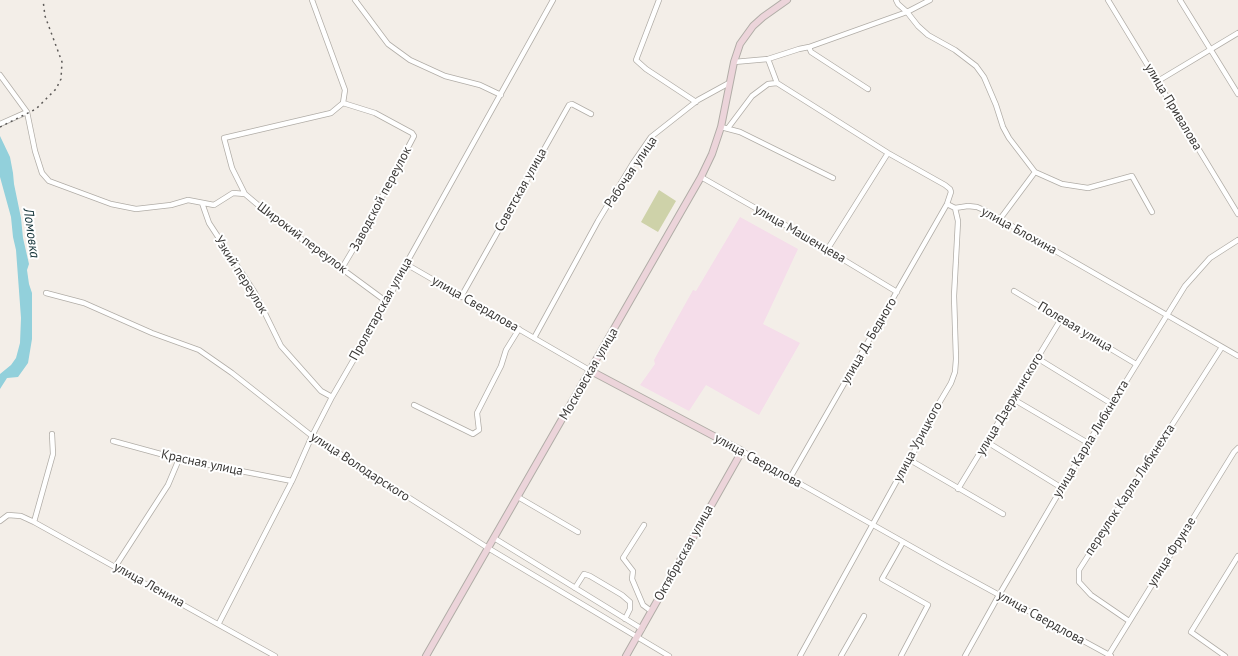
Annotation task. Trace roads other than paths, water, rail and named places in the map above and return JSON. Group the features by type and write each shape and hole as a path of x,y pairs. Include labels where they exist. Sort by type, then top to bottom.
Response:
{"main road":[{"path":"729,83 740,44 753,26 763,17 788,0"},
{"name":"Московская улица","path":"426,656 701,177 712,154 721,127 729,83"},
{"name":"улица Свердлова","path":"591,371 742,451"},
{"name":"Октябрьская улица","path":"626,656 742,451"}],"street":[{"path":"245,194 232,168 224,138 331,113 343,103 345,90 312,0"},
{"path":"355,0 388,44 410,60 446,76 480,85 501,95"},
{"name":"Пролетарская улица","path":"219,624 292,481 312,436 332,397 387,302 406,264 553,0"},
{"path":"659,0 636,60 646,70 696,102"},
{"path":"896,0 918,26 928,35 955,50 976,66 984,77 996,105 1003,127 1009,138 1035,172 1062,184 1088,188 1132,176 1152,212"},
{"path":"734,62 768,59 810,47 907,12 930,0"},
{"name":"улица Привалова","path":"1108,0 1238,214"},
{"path":"1180,0 1238,94"},
{"path":"1158,81 1238,33"},
{"path":"810,47 811,52 868,88"},
{"path":"768,59 777,83 888,153 950,189 951,197 947,204 955,208"},
{"path":"0,75 27,112 35,151 42,173 50,181 110,204 136,208 171,204 188,200 202,203"},
{"name":"Рабочая улица","path":"534,338 598,221 633,163 651,137 696,102 729,83"},
{"path":"728,128 752,96 768,84 777,83"},
{"name":"Заводской переулок","path":"342,268 364,231 414,136 412,133 376,113 343,103"},
{"name":"Советская улица","path":"462,296 569,105 572,104 591,114"},
{"path":"0,124 27,112"},
{"path":"721,127 740,132 833,178"},
{"path":"827,250 888,153"},
{"path":"1000,219 1035,172"},
{"name":"улица Машенцева","path":"701,177 897,292"},
{"name":"Широкий переулок","path":"202,203 214,205 233,193 245,194 277,221 387,302"},
{"name":"Узкий переулок","path":"202,203 209,223 255,293 281,346 321,391 332,397"},
{"name":"улица Д. Бедного","path":"790,478 947,204"},
{"name":"улица Блохина","path":"955,208 968,206 977,207 986,211 1166,316 1238,356"},
{"name":"улица Урицкого","path":"800,656 874,525 900,475 910,460 932,415 951,383 955,372 954,296 958,221 955,208"},
{"name":"улица Карла Либкнехта","path":"966,656 998,595 1088,443 1185,286 1210,258 1238,240"},
{"name":"улица Свердлова","path":"406,264 591,371"},
{"name":"Полевая улица","path":"1014,291 1136,364"},
{"name":"улица Володарского","path":"46,293 84,303 152,333 198,350 232,373 312,436 488,548 669,656"},
{"name":"улица Дзержинского","path":"958,489 1061,319"},
{"path":"414,404 473,434 479,430 477,413 501,366 506,350 518,329"},
{"name":"переулок Карла Либкнехта","path":"1129,621 1091,595 1079,582 1079,570 1222,347"},
{"path":"1037,358 1112,404"},
{"path":"1013,399 1088,443"},
{"path":"34,522 53,454 52,434"},
{"name":"Красная улица","path":"113,441 179,459 292,481"},
{"path":"987,442 1062,488"},
{"name":"улица Фрунзе","path":"1109,656 1129,621 1234,452 1238,448"},
{"name":"улица Свердлова","path":"742,451 1109,656"},
{"path":"115,567 168,486 179,459"},
{"path":"910,460 1003,514"},
{"path":"518,497 578,532"},
{"name":"улица Ленина","path":"0,521 8,516 21,516 34,522 275,656"},
{"path":"644,525 623,558 633,571 632,579 644,605 651,611"},
{"path":"494,538 642,629"},
{"path":"901,656 928,605 882,579 903,542"},
{"path":"1225,656 1191,632 1236,562 1238,556"},
{"path":"575,588 584,574 622,595 630,602 630,609 626,619"},
{"path":"841,656 864,616"}],"water":[{"path":"0,136 10,157 23,238 29,264 27,270 32,293 32,339 28,363 18,377 7,378 0,389 0,374 11,365 16,358 20,343 21,318 16,250 11,217 0,177"}],"railway":[{"path":"0,127 36,109 56,89 61,79 62,62 45,16 43,0"}],"water label":[{"name":"Ломовка","path":"31,233"}]}
